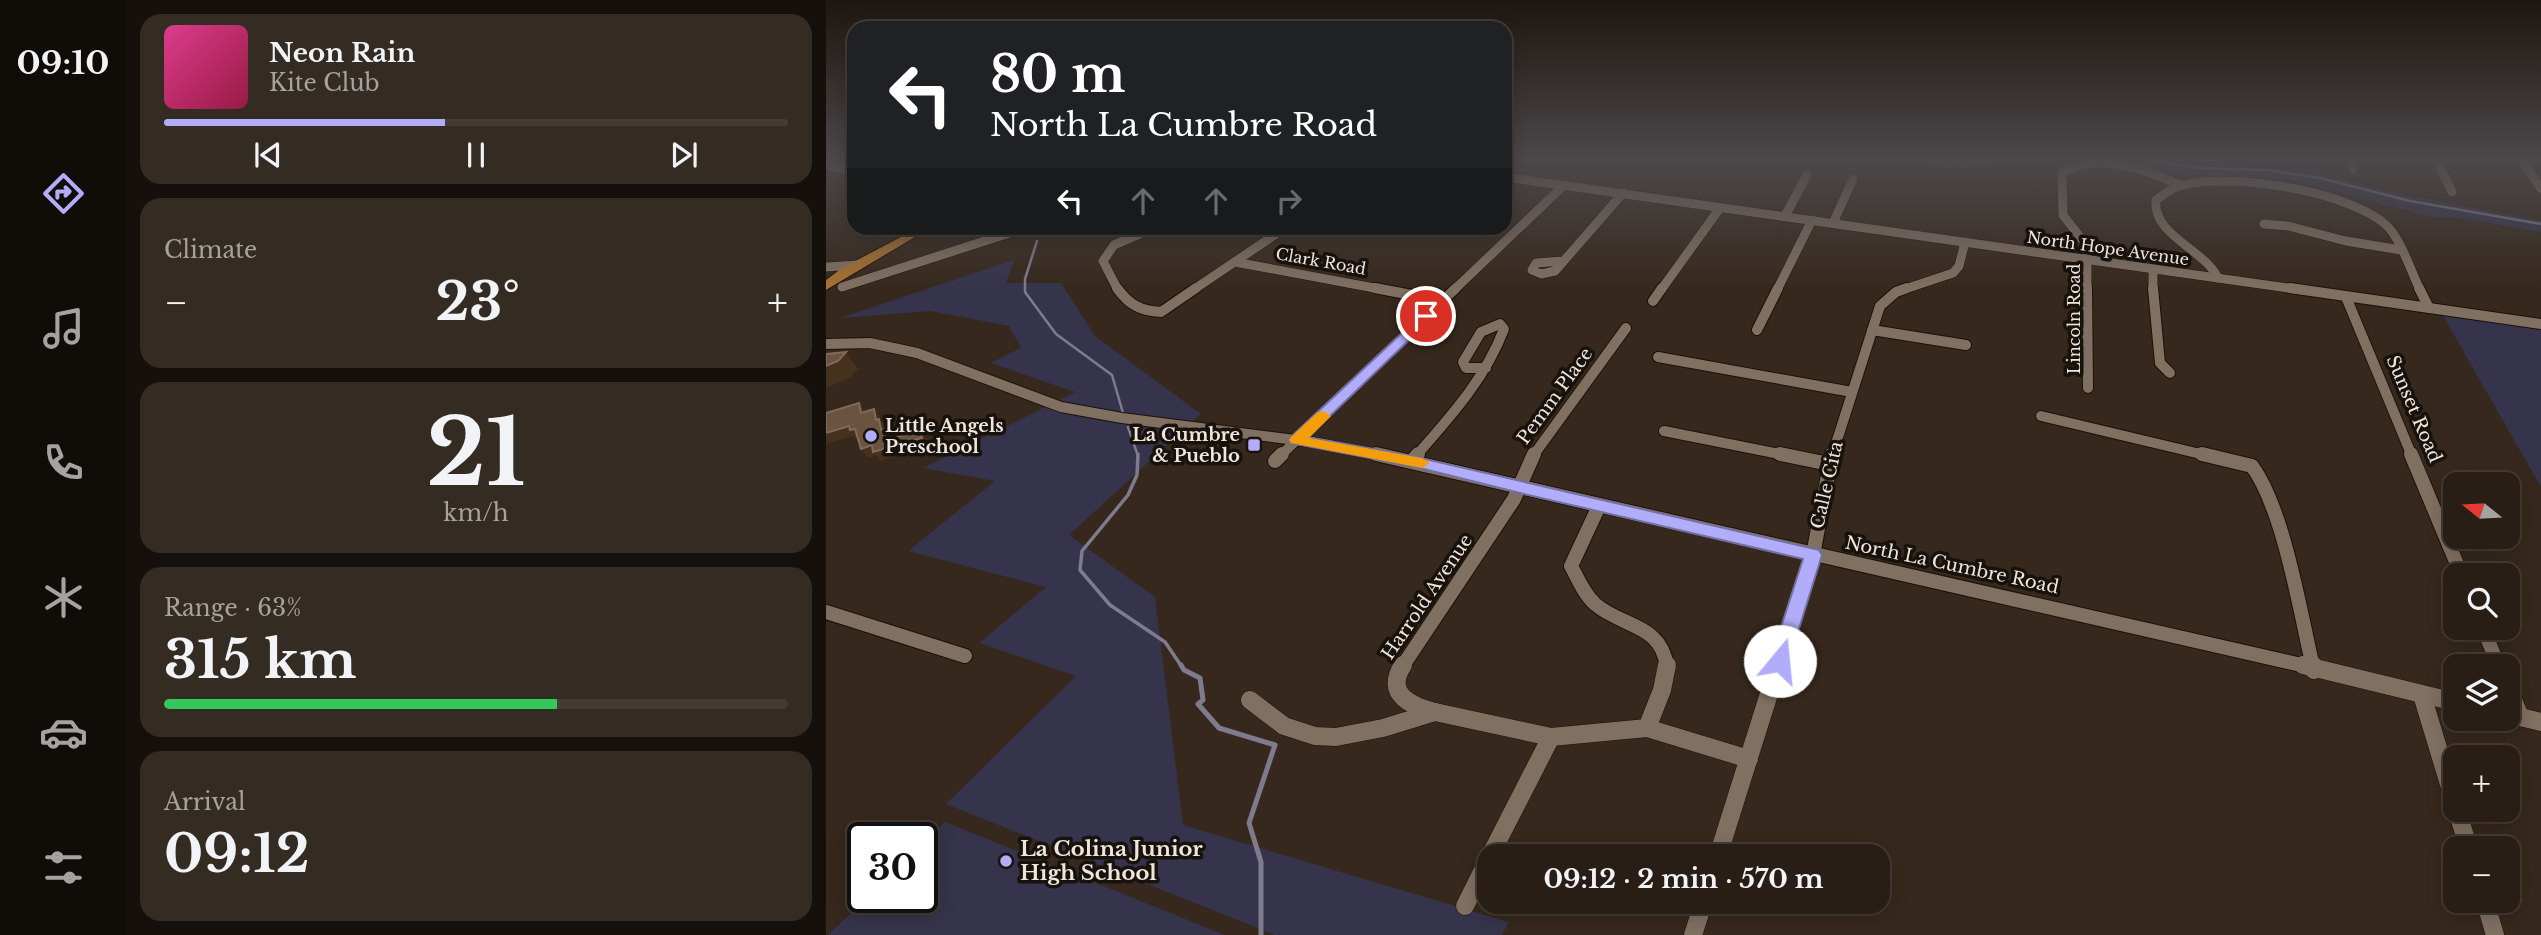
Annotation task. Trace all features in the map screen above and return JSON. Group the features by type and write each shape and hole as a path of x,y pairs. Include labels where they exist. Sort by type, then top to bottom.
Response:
{"main road":[{"path":"826,285 912,235"}],"street":[{"path":"1512,234 1545,203"},
{"path":"1563,261 1614,203"},
{"name":"North Hope Avenue","path":"1685,203 2541,324"},
{"path":"1785,216 1792,203"},
{"path":"1833,223 1842,203"},
{"name":"Lincoln Road","path":"2061,203 2065,220 2087,246 2088,388"},
{"path":"2155,203 2156,216 2166,229 2210,261 2218,278"},
{"path":"2345,203 2382,220 2390,229 2428,308"},
{"path":"1653,301 1720,208"},
{"path":"1757,330 1812,220"},
{"path":"2264,224 2288,226 2354,243 2401,250"},
{"path":"842,287 1003,235"},
{"path":"1137,235 1114,245 1102,261 1122,296 1135,309 1161,312 1275,235"},
{"path":"1275,461 1511,235"},
{"name":"Calle Cita","path":"1722,844 1813,555 1829,464 1880,306 1887,297 1903,289 1953,274 1959,266 1965,242"},
{"name":"Clark Road","path":"1235,262 1443,300"},
{"path":"826,267 857,265"},
{"path":"2153,269 2160,363 2170,373"},
{"name":"Sunset Road","path":"2346,296 2457,563"},
{"name":"Pemm Place","path":"1520,488 1535,452 1552,434 1626,328"},
{"path":"1872,330 1966,345"},
{"name":"North La Cumbre Road","path":"826,344 870,343 917,353 1062,407 1122,418 1297,440 1412,461 1813,555 2135,626 2443,699"},
{"path":"1658,357 1852,392"},
{"path":"1412,461 1472,392 1486,368"},
{"path":"2041,416 2252,466 2262,481 2283,541 2314,670"},
{"path":"1664,431 1829,464"},
{"name":"Harrold Avenue","path":"1435,712 1409,705 1402,699 1397,691 1399,672 1520,488"},
{"path":"1600,506 1571,566 1586,594 1600,608 1647,630 1663,649 1667,670 1647,729"},
{"path":"826,612 965,656"},
{"path":"2422,695 2443,764"},
{"path":"1250,700 1284,726 1315,736 1336,737 1435,712 1551,737 1647,729 1749,759"},
{"path":"2520,717 2541,722"},
{"path":"1497,844 1551,737"},
{"path":"1465,906 1477,882"},
{"path":"2489,913 2495,935"},
{"path":"1693,935 1700,914"}],"shaded area":[{"path":"2377,203 2445,203 2541,221 2541,232 2454,217 2431,217"},
{"path":"1014,260 1006,283 1061,283 1095,336 1201,414 1069,535 1155,597 1183,825 1509,922 1502,935 1275,935 946,804 1076,676 979,643 1046,587 908,551 995,481 923,468 1075,392 991,363 1021,348 1009,326 930,311 840,318"},
{"path":"2442,314 2541,328 2541,487"},
{"name":"La Colina Junior High School","path":"945,822 1225,935 828,935 851,913 938,913 938,829"}],"building":[{"path":"846,352 838,361 826,366 826,354"},
{"path":"859,403 861,413 874,409 876,420 879,419 887,440 920,430 922,438 873,452 872,445 861,449 855,429 850,430 849,426 826,433 826,413"}],"waterway":[{"path":"2419,203 2541,224"},
{"path":"1037,241 1025,279 1025,292 1056,334 1112,375 1123,413"},
{"path":"1128,427 1138,456"},
{"path":"1138,456 1137,475 1128,495 1082,551 1080,570 1110,605 1165,642 1182,667"},
{"path":"1181,665 1184,670 1200,678 1203,700 1198,704 1219,728 1275,745 1249,823 1261,862 1261,935"}],"slow traffic":[{"path":"1324,416 1297,440 1422,463"}],"place":[{"name":"Little Angels Preschool","path":"871,436"},
{"name":"La Cumbre & Pueblo","path":"1254,445"},
{"name":"La Colina Junior High School","path":"1006,861"}],"route":[{"path":"1426,316 1297,440 1412,461 1813,555 1780,661"}]}
